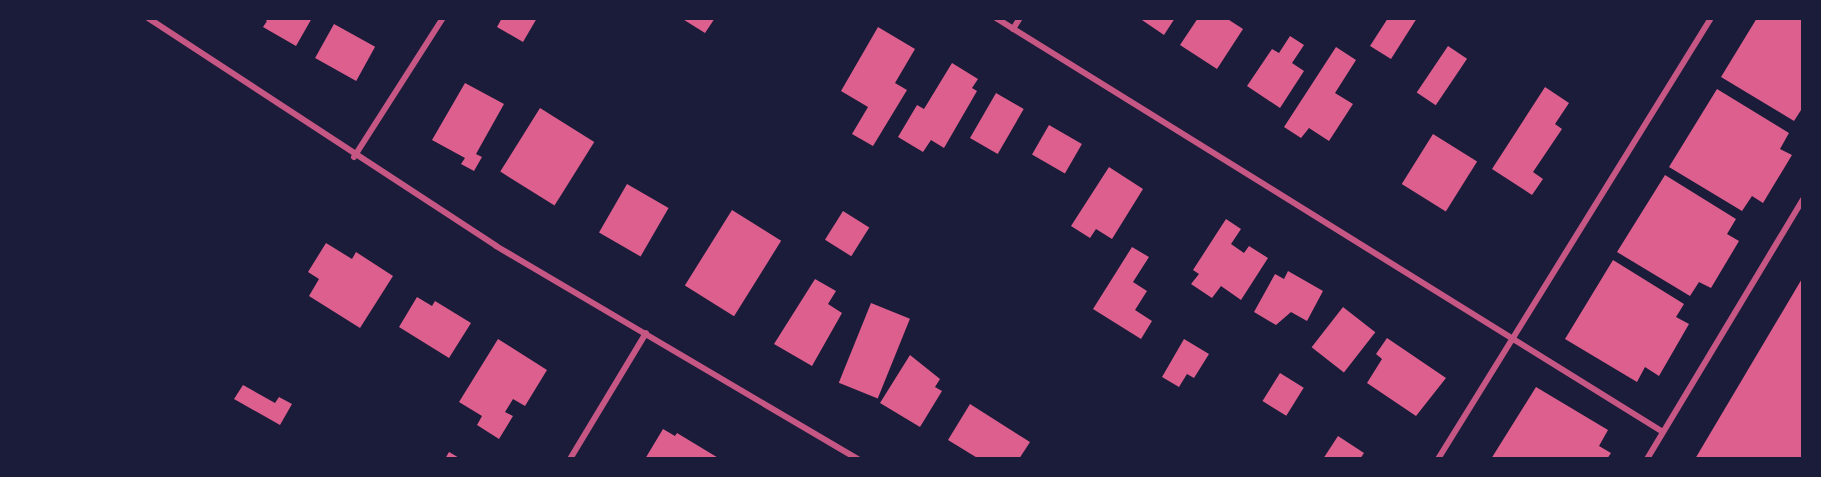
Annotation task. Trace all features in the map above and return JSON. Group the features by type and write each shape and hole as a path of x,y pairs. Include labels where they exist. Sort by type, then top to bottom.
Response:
{"street":[{"path":"148,18 354,157 858,459"},
{"path":"354,157 443,18"},
{"path":"996,18 1663,432"},
{"path":"1013,29 1020,18"},
{"path":"1438,459 1711,18"},
{"path":"1647,459 1803,199"},
{"path":"570,459 646,333"}],"building":[{"path":"263,18 312,18 296,46 263,27 267,21"},
{"path":"502,18 537,18 523,42 497,27"},
{"path":"681,18 715,18 705,33"},
{"path":"1139,18 1175,18 1164,35"},
{"path":"1198,18 1226,18 1243,29 1217,69 1180,45"},
{"path":"1388,18 1417,18 1391,59 1370,46"},
{"path":"1757,18 1803,20 1803,107 1794,121 1721,77"},
{"path":"334,24 375,47 356,81 315,58"},
{"path":"878,27 915,49 895,83 907,90 873,146 852,134 868,107 841,91"},
{"path":"1290,36 1304,45 1292,63 1304,71 1280,108 1247,86 1272,49 1279,53"},
{"path":"1448,46 1467,59 1436,105 1417,92"},
{"path":"1336,47 1356,60 1335,93 1353,104 1329,141 1309,128 1301,138 1284,127"},
{"path":"952,63 978,79 972,88 977,91 944,148 931,140 923,152 898,137 917,105 924,109"},
{"path":"465,83 504,104 476,154 482,157 474,171 461,164 465,158 432,140"},
{"path":"1545,87 1569,103 1555,124 1562,129 1533,172 1543,179 1532,195 1492,169"},
{"path":"1717,89 1789,133 1780,149 1792,155 1763,203 1752,196 1742,211 1669,167"},
{"path":"996,93 1024,109 998,154 970,138"},
{"path":"540,108 594,142 555,206 500,172"},
{"path":"1049,125 1082,144 1065,173 1032,154"},
{"path":"1433,134 1477,162 1446,212 1402,184"},
{"path":"1109,167 1143,189 1112,239 1096,229 1090,238 1071,226"},
{"path":"1665,175 1736,219 1727,234 1739,241 1711,288 1699,282 1690,296 1617,252"},
{"path":"627,184 669,208 641,256 599,232"},
{"path":"732,210 781,241 734,316 685,285"},
{"path":"843,211 869,227 851,256 825,240"},
{"path":"1226,219 1241,229 1231,244 1244,253 1249,246 1268,258 1241,300 1221,286 1212,298 1191,284 1199,274 1193,270"},
{"path":"326,243 352,259 356,252 393,276 360,328 309,296 319,279 308,272"},
{"path":"1132,247 1149,257 1133,282 1147,291 1135,310 1152,321 1141,339 1093,309"},
{"path":"1613,260 1684,304 1676,317 1689,324 1659,376 1645,367 1637,382 1565,339"},
{"path":"1288,271 1323,291 1307,321 1291,312 1276,325 1254,312 1275,274 1284,279"},
{"path":"1803,277 1803,459 1695,459"},
{"path":"815,279 836,291 828,304 842,313 812,366 774,344"},
{"path":"417,297 432,306 435,301 471,323 449,358 399,327"},
{"path":"871,303 910,319 878,398 839,383"},
{"path":"1343,307 1375,332 1344,372 1312,347"},
{"path":"1387,338 1446,378 1416,416 1367,383 1382,359 1376,354"},
{"path":"498,339 547,370 525,406 513,399 505,412 513,416 499,439 477,425 482,416 459,402"},
{"path":"1184,339 1209,354 1194,378 1187,374 1179,387 1162,377"},
{"path":"910,355 940,379 935,387 942,391 920,427 880,403"},
{"path":"1280,373 1304,388 1286,416 1263,401"},
{"path":"243,385 275,403 279,397 292,404 280,425 234,399"},
{"path":"1536,387 1608,430 1599,446 1611,453 1607,459 1491,459"},
{"path":"970,404 1030,442 1019,459 979,459 948,440"},
{"path":"663,429 675,436 677,433 720,459 645,459"},
{"path":"1338,436 1364,453 1360,459 1323,459"},
{"path":"449,452 461,459 445,459"}]}
